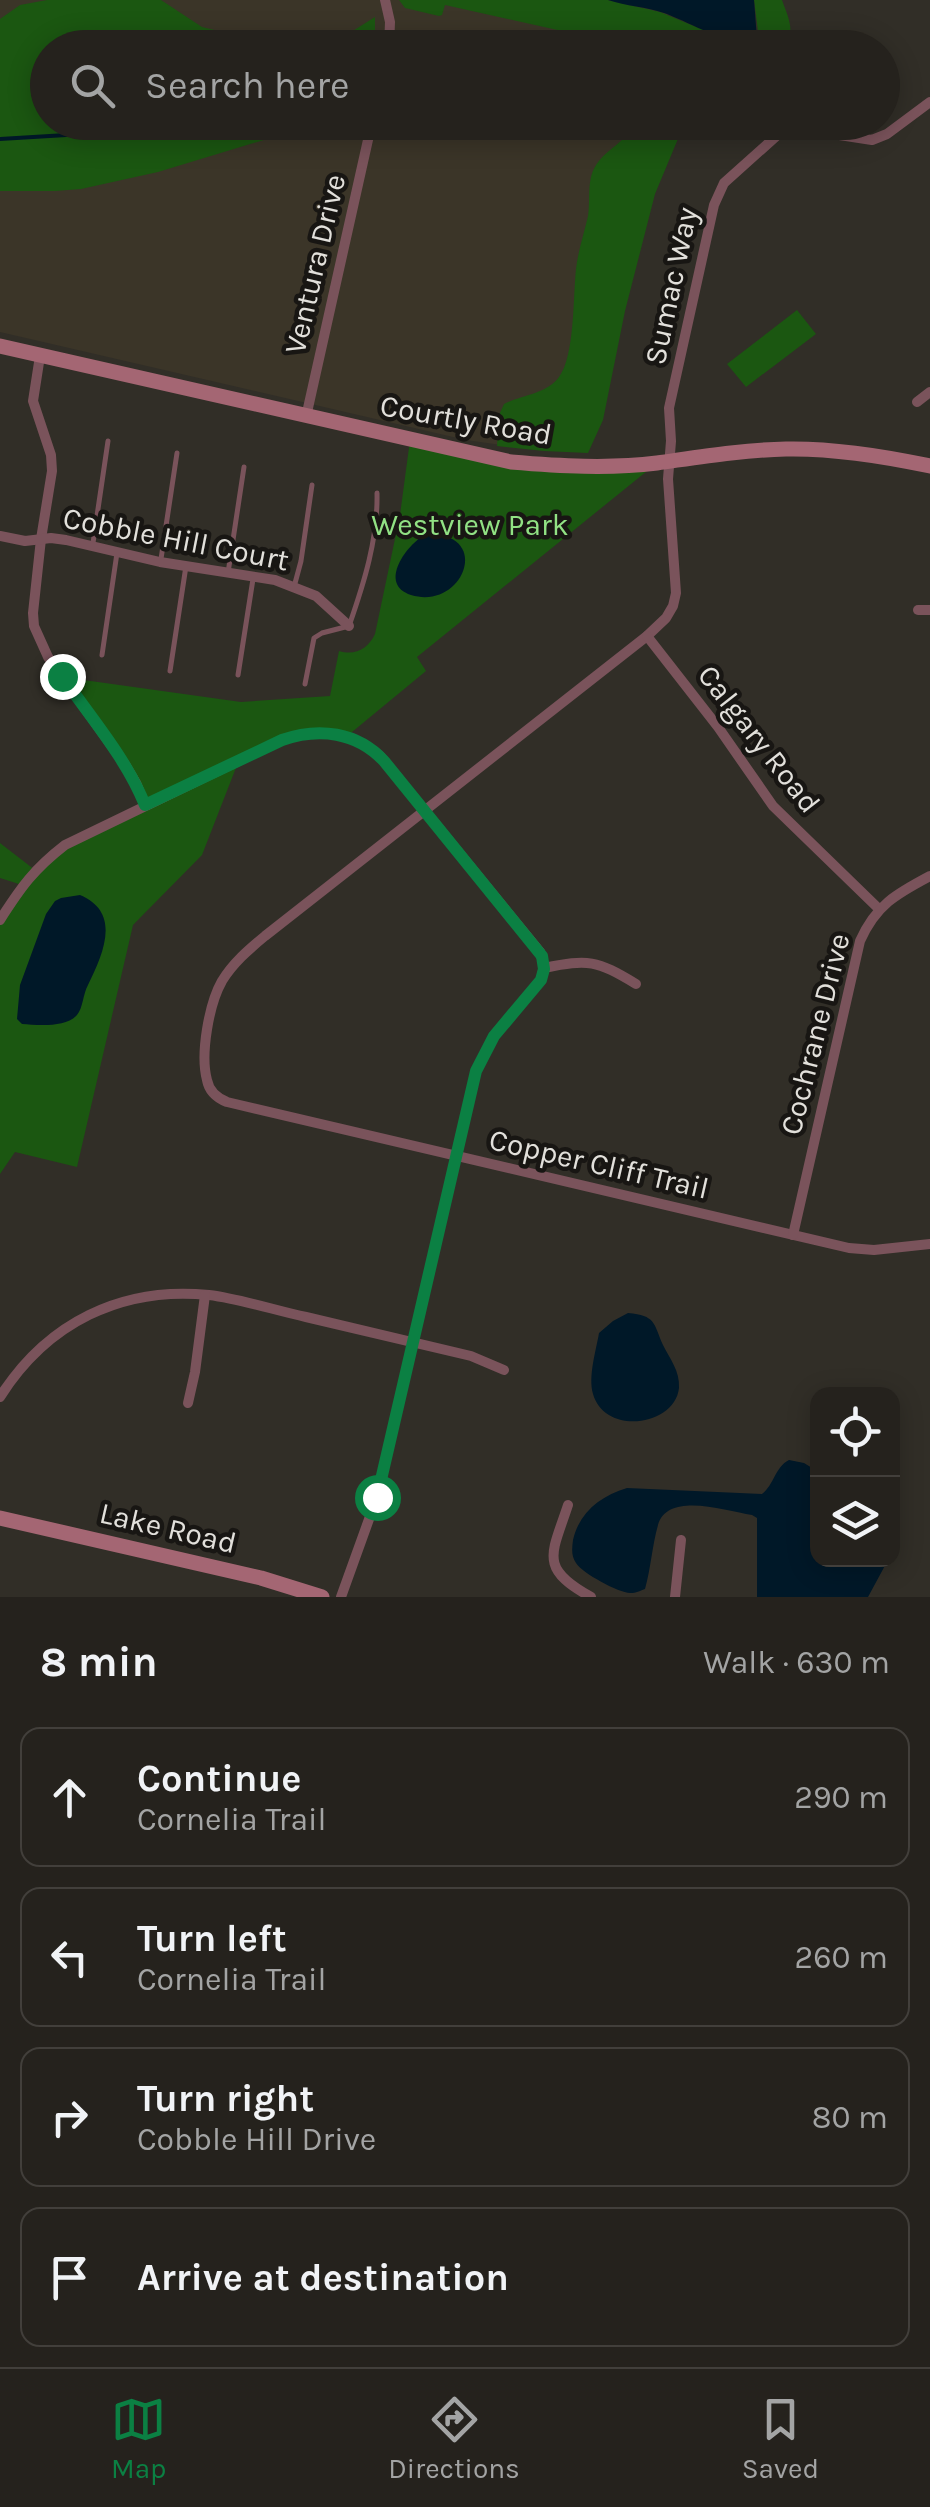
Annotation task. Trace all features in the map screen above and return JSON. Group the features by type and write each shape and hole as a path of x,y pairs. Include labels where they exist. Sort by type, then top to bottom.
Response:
{"street":[{"path":"386,0 390,30"},
{"name":"Sumac Way","path":"900,125 930,102"},
{"name":"Ventura Drive","path":"306,417 368,140"},
{"name":"Sumac Way","path":"669,461 669,408 714,205 720,190 772,140"},
{"name":"Courtly Road","path":"0,346 512,462 585,467 790,449 850,452 930,466"},
{"path":"40,356 33,401 52,455 52,471 33,613 38,638 126,766 145,805"},
{"path":"917,402 930,392"},
{"name":"Copper Cliff Trail","path":"669,461 675,598 666,618 264,936 233,965 218,989 209,1016 208,1084 214,1094 227,1102 793,1235 867,1250 930,1244"},
{"name":"Cobble Hill Court","path":"0,536 24,541 57,538 160,562 254,576 320,598 348,626"},
{"name":"Calgary Road","path":"647,636 773,806 880,909"},
{"path":"0,920 22,885 50,857 83,835 282,740 314,732 346,737 372,749 538,949 544,968 539,984 494,1036 476,1071 374,1508 341,1597"},
{"name":"Cochrane Drive","path":"793,1235 862,936 893,896 930,876"},
{"path":"544,968 591,962 636,984"},
{"path":"0,1397 35,1352 87,1315 146,1296 180,1294 205,1295 413,1342 474,1357 504,1370"},
{"path":"188,1403 196,1372 205,1295"},
{"path":"568,1505 553,1560 562,1578 591,1597"},
{"name":"Lake Road","path":"0,1518 262,1578 322,1597"},
{"path":"675,1597 680,1540"}],"lane":[{"path":"92,546 108,441"},
{"path":"160,562 177,453"},
{"path":"228,572 244,467"},
{"path":"294,587 312,485"},
{"path":"305,684 314,638 348,626 368,564 377,494"},
{"path":"102,655 116,552"},
{"path":"170,671 186,566"},
{"path":"238,675 254,576"}],"shaded area":[{"path":"0,0 671,0 664,30 30,30 30,140 637,140 544,451 466,440 0,332"}],"green space":[{"path":"47,0 161,0 202,27 214,30 30,30 30,140 264,140 158,172 81,189 0,191 0,19 20,5"},
{"path":"399,0 608,0 660,12 704,30 558,30 445,5 439,16 405,8"},
{"path":"754,0 782,0 790,30 758,30"},
{"path":"375,17 375,30 354,30"},
{"path":"622,140 678,140 655,194 625,311 603,420 588,453 497,446 499,415 504,404 548,387 564,367 571,341 576,269 588,216 591,177 600,160"},
{"path":"797,310 816,334 746,387 727,364"},
{"name":"Westview Park","path":"410,440 511,462 657,463 417,657 426,671 346,737 314,732 239,760 202,855 133,925 77,1167 15,1152 0,1174 0,920 22,885 0,878 0,843 35,870 50,857 145,805 136,783 62,677 241,702 330,696 339,651 360,650 375,634 400,515"}],"water":[{"path":"608,0 754,0 756,30 704,30 664,13"},
{"path":"426,534 447,537 460,545 465,557 457,582 445,592 429,597 411,595 396,582 404,555"},
{"path":"80,895 93,903 105,924 103,949 81,1009 66,1022 22,1024 17,1019 20,985 46,914 55,901"},
{"path":"628,1313 652,1321 679,1382 675,1401 666,1411 639,1421 611,1416 600,1407 592,1387 599,1333"},
{"path":"789,1460 810,1467 810,1567 884,1567 868,1597 757,1597 757,1518 713,1507 685,1506 664,1515 658,1525 645,1589 638,1592 610,1586 585,1572 574,1560 573,1540 580,1522 608,1496 627,1488 762,1494"}],"waterway":[{"path":"0,139 30,137"}],"route":[{"path":"62,676 126,766 145,805 298,734 333,734 363,743 384,761 542,956 541,980 494,1036 476,1071 377,1497"}]}
